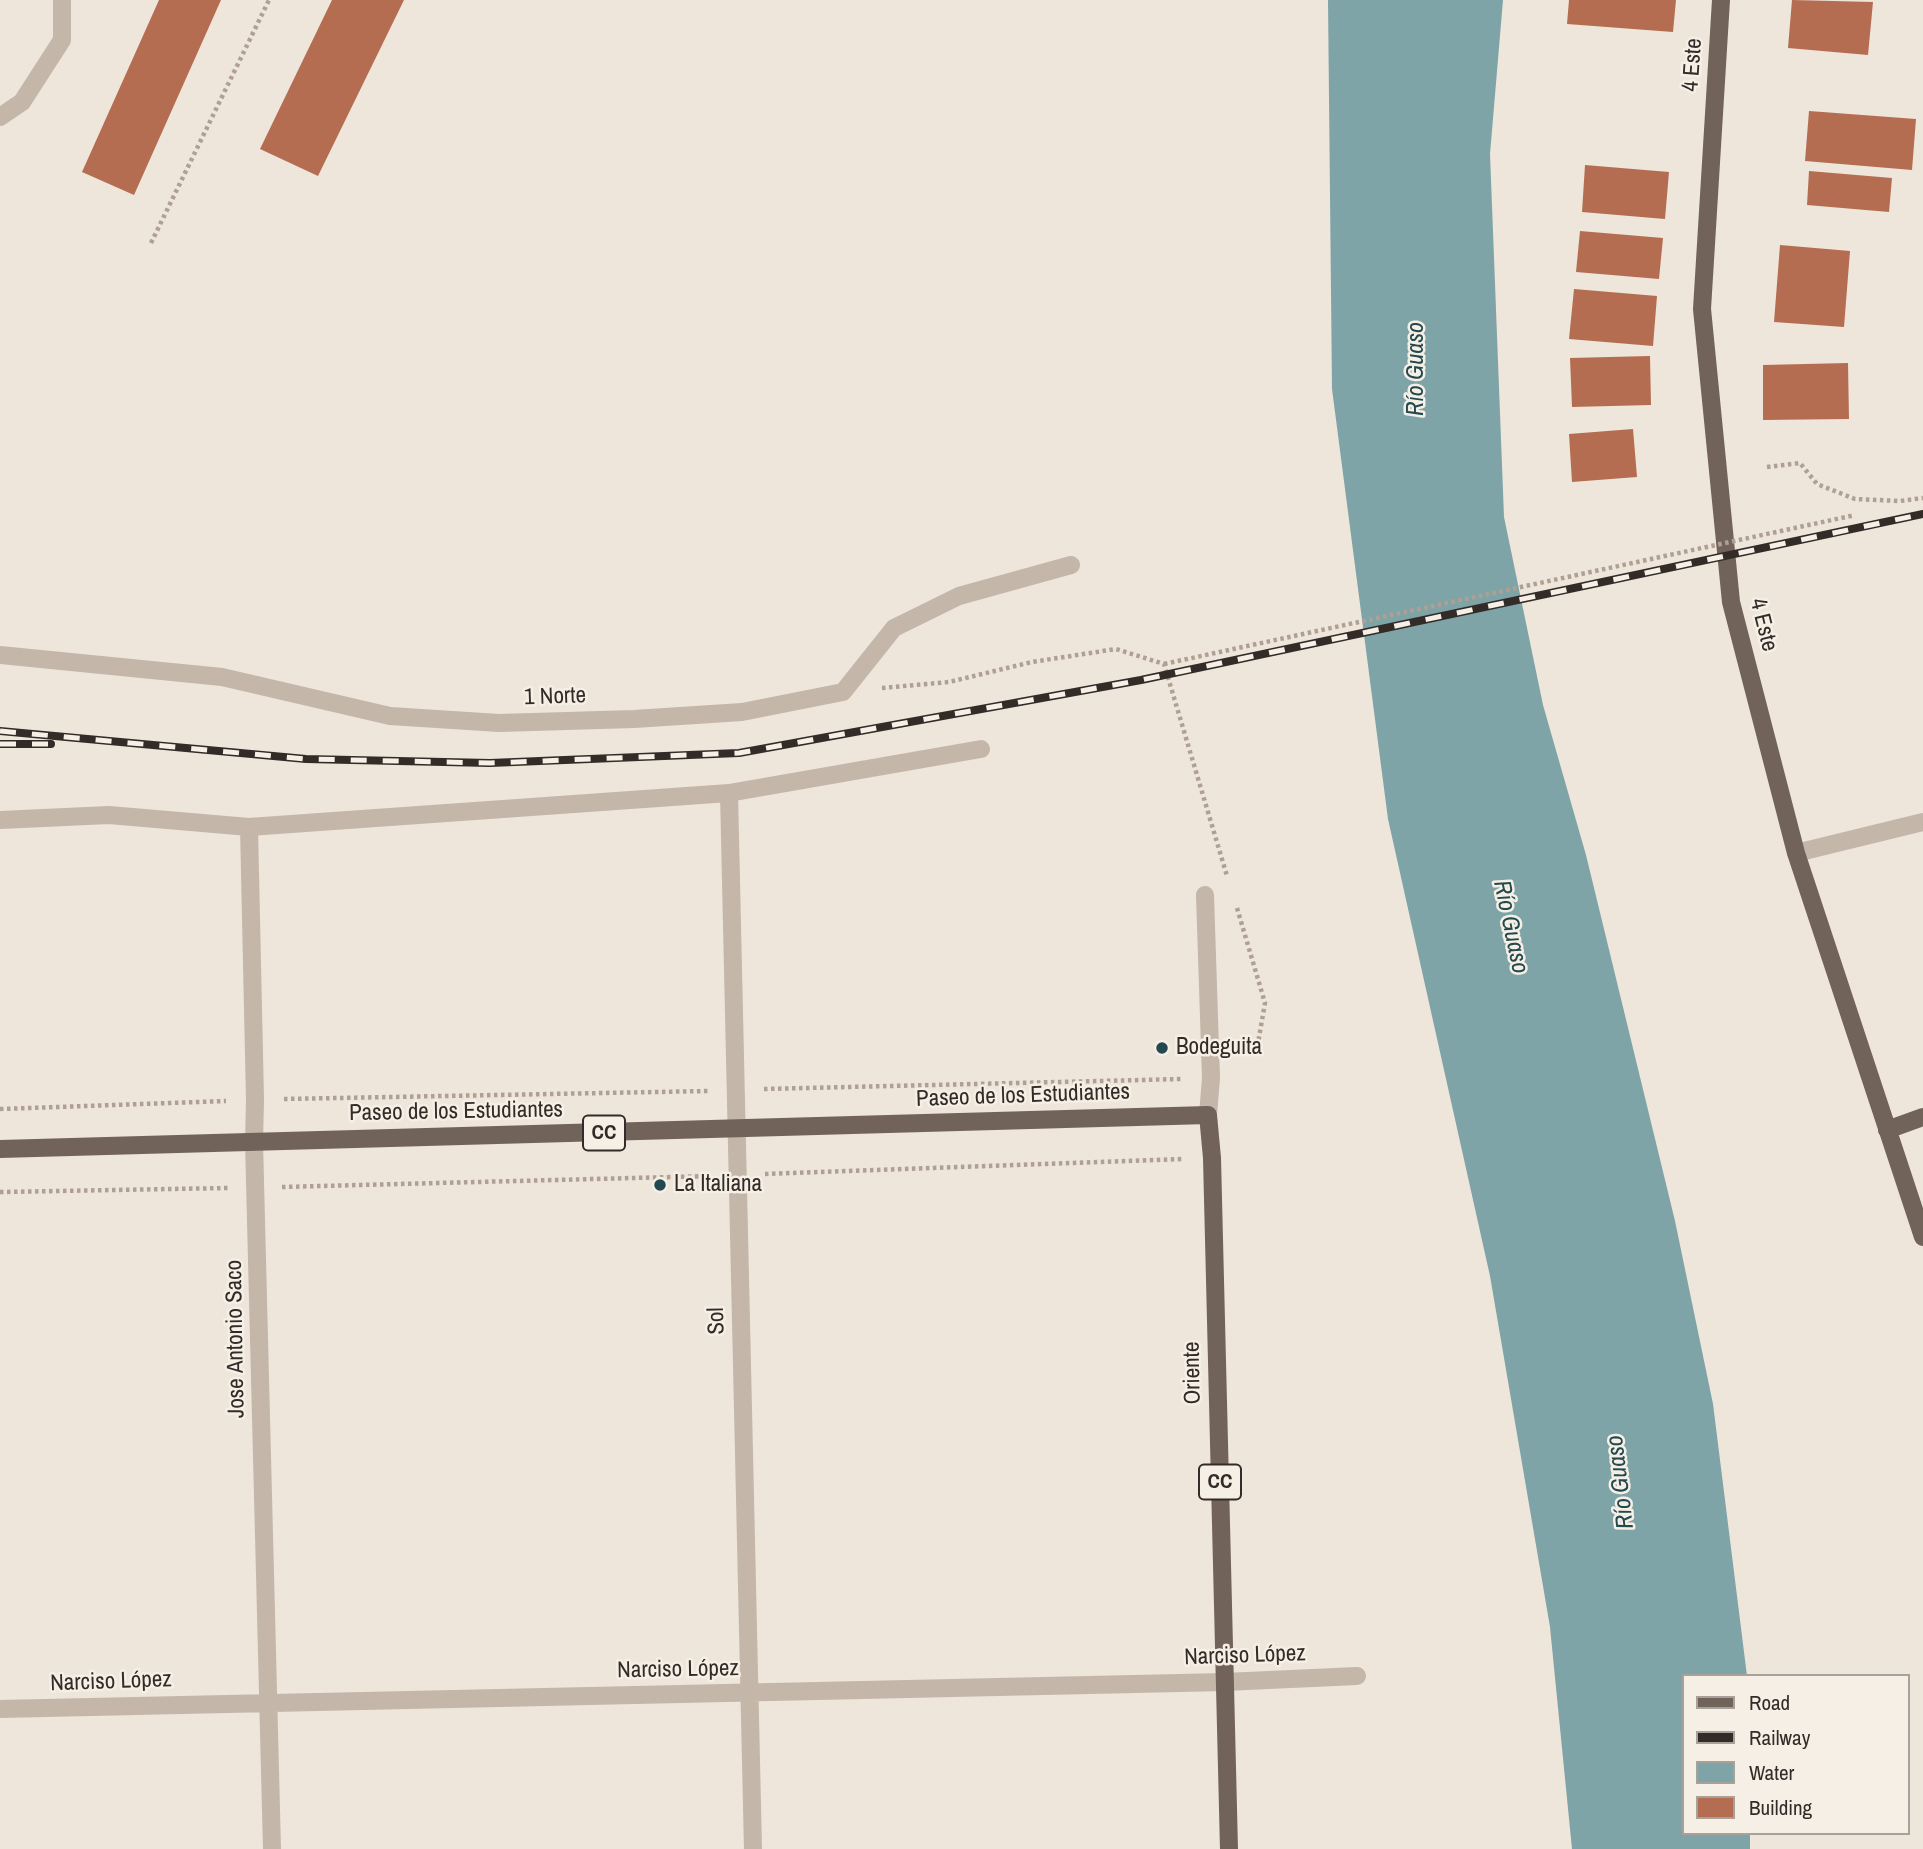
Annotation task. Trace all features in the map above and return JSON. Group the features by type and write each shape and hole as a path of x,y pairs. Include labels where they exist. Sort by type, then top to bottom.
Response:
{"main road":[{"name":"4 Este","path":"1721,0 1702,309 1731,602 1796,853 1923,1237"},
{"name":"Paseo de los Estudiantes","path":"0,1149 1208,1115"},
{"name":"Oriente","path":"1208,1115 1212,1158 1228,1849"},
{"path":"1887,1130 1923,1117"}],"street":[{"path":"0,117 22,102 62,40 62,0"},
{"path":"843,692 894,628 959,596 1072,565"},
{"name":"1 Norte","path":"0,655 222,677 390,716 499,723 634,719 742,712 843,692"},
{"path":"0,820 109,815 249,827 729,793 981,749"},
{"name":"Sol","path":"729,793 753,1849"},
{"path":"1796,853 1923,822"},
{"name":"Jose Antonio Saco","path":"249,827 272,1849"},
{"name":"Oriente","path":"1205,895 1211,1078 1208,1115"},
{"name":"Narciso López","path":"0,1709 1225,1682 1357,1676"}],"path":[{"path":"151,243 269,0"},
{"path":"1767,467 1800,463 1817,484 1855,499 1900,502 1923,498"},
{"path":"843,692 949,682 1032,662 1116,649 1164,664 1855,514"},
{"path":"0,1109 255,1100 1211,1078"},
{"path":"0,1192 738,1175 1212,1158"}],"water":[{"name":"Río Guaso","path":"1328,0 1503,0 1490,154 1504,517 1543,705 1586,855 1675,1221 1713,1404 1747,1674 1682,1674 1682,1835 1750,1835 1750,1849 1572,1849 1550,1627 1490,1276 1388,819 1332,389"}],"building":[{"path":"159,0 221,0 134,195 82,172"},
{"path":"332,0 404,0 318,176 260,149"},
{"path":"1569,0 1676,0 1673,32 1567,24"},
{"path":"1792,0 1873,2 1868,55 1788,48"},
{"path":"1809,111 1916,119 1912,170 1805,161"},
{"path":"1585,165 1669,172 1665,219 1582,212"},
{"path":"1809,171 1892,178 1889,212 1807,205"},
{"path":"1580,231 1663,238 1659,279 1576,272"},
{"path":"1780,245 1850,251 1844,327 1774,322"},
{"path":"1574,289 1657,296 1653,346 1569,339"},
{"path":"1650,356 1651,405 1572,407 1570,358"},
{"path":"1848,363 1849,419 1763,420 1763,365"},
{"path":"1633,429 1637,477 1572,482 1569,434"}],"railway":[{"path":"0,731 306,759 490,763 739,753 1141,680 1923,514"},
{"path":"0,744 51,744"}],"place":[{"name":"Bodeguita","path":"1162,1048"},
{"name":"La Italiana","path":"660,1185"}]}
